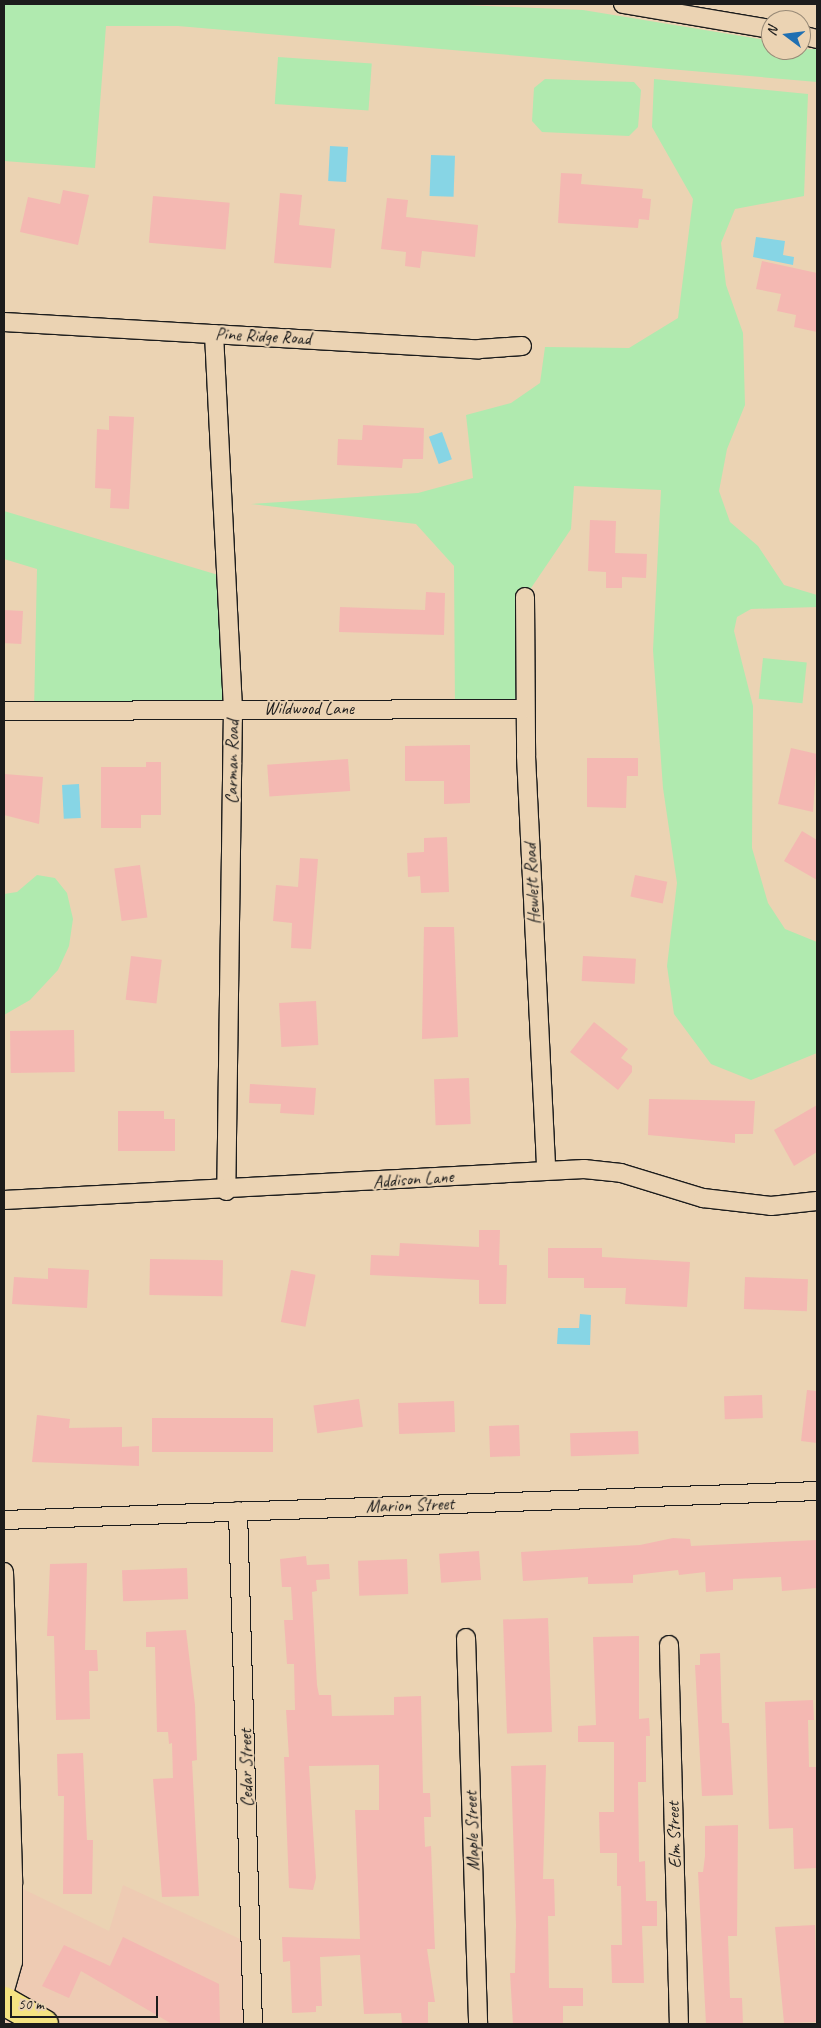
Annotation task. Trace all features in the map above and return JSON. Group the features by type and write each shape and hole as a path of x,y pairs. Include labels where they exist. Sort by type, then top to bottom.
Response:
{"main road":[{"path":"4,2001 44,2024"}],"street":[{"path":"623,4 761,27"},
{"name":"Pine Ridge Road","path":"4,322 479,349 522,346"},
{"name":"Carman Road","path":"214,334 233,708 226,1192"},
{"name":"Hewlett Road","path":"525,597 525,709 546,1171"},
{"name":"Wildwood Lane","path":"4,711 233,708 525,709"},
{"name":"Addison Lane","path":"4,1200 226,1192 546,1171 621,1173 703,1198 771,1206 817,1201"},
{"name":"Marion Street","path":"4,1520 817,1491"},
{"name":"Cedar Street","path":"238,1511 253,2024"},
{"path":"4,1572 13,1913 12,1970 4,1993"},
{"name":"Maple Street","path":"466,1638 478,2024"},
{"name":"Elm Street","path":"669,1645 679,2024"}],"shaded area":[{"path":"13,1884 109,1931 123,1885 251,1944 253,2024 4,2024"}],"green space":[{"path":"4,4 440,4 583,10 761,39 761,60 811,60 811,49 817,49 817,82 178,26 106,26 95,168 4,161"},
{"path":"278,57 372,64 368,110 275,104"},
{"path":"545,79 634,82 641,90 638,127 629,136 542,132 532,121 534,88"},
{"path":"654,79 808,94 804,196 735,209 721,243 726,285 743,333 745,405 727,449 719,491 730,522 758,546 784,585 817,595 817,607 751,609 737,617 734,631 753,706 752,848 768,903 785,929 817,942 817,1053 751,1080 711,1064 674,1014 667,966 677,883 663,788 653,650 661,490 574,486 571,529 525,597 525,709 455,709 454,566 416,524 251,504 418,493 473,478 466,415 511,403 540,383 545,347 629,348 678,318 693,199 652,127"},
{"path":"4,511 225,577 233,708 34,711 37,569 4,559"},
{"path":"763,658 807,663 802,703 759,699"},
{"path":"37,875 55,878 67,893 73,919 69,946 58,970 30,1000 4,1015 4,894 17,892"}],"water":[{"path":"330,146 348,147 346,182 328,181"},
{"path":"431,155 455,156 454,197 430,196"},
{"path":"756,237 785,241 783,255 794,257 793,265 753,257"},
{"path":"442,432 452,459 439,464 429,437"},
{"path":"79,784 81,818 64,819 62,785"},
{"path":"580,1314 591,1315 590,1345 557,1344 558,1328 579,1328"}],"building":[{"path":"561,173 582,174 581,184 643,189 642,198 651,199 649,220 639,219 638,228 558,223"},
{"path":"63,190 89,195 78,245 20,232 28,197 60,204"},
{"path":"280,193 302,195 299,225 335,229 331,268 274,263"},
{"path":"153,196 230,203 226,250 149,243"},
{"path":"387,198 408,200 406,217 478,225 475,257 422,251 420,268 405,266 406,252 381,249"},
{"path":"762,261 817,273 817,332 794,327 796,315 777,311 781,294 756,289"},
{"path":"109,416 134,417 129,509 110,508 111,489 95,488 97,429 109,430"},
{"path":"363,425 424,428 423,459 403,459 402,468 337,465 338,439 362,440"},
{"path":"590,520 616,521 615,553 647,554 646,578 622,577 622,588 606,588 606,572 588,571"},
{"path":"426,592 445,593 444,635 339,632 340,607 425,610"},
{"path":"4,610 23,611 21,644 4,643"},
{"path":"470,745 470,803 444,804 444,781 405,781 405,746"},
{"path":"791,748 817,754 813,812 778,804"},
{"path":"587,758 638,758 638,776 627,776 626,808 587,807"},
{"path":"348,759 350,791 269,797 267,765"},
{"path":"146,762 161,762 161,815 141,815 141,828 101,828 101,767 146,767"},
{"path":"4,774 43,777 39,824 4,815"},
{"path":"802,831 817,840 817,880 784,861"},
{"path":"447,837 449,892 421,893 420,876 408,877 407,853 424,852 424,838"},
{"path":"300,858 318,859 311,949 291,948 292,923 273,921 276,885 298,887"},
{"path":"140,865 147,917 122,921 114,869"},
{"path":"635,875 667,882 663,903 630,897"},
{"path":"424,927 454,927 458,1037 422,1039"},
{"path":"131,956 162,960 156,1003 126,1000"},
{"path":"583,956 636,959 635,984 582,981"},
{"path":"316,1001 318,1045 281,1047 279,1003"},
{"path":"594,1022 628,1049 621,1058 632,1066 632,1072 618,1090 570,1052"},
{"path":"74,1030 75,1072 11,1073 10,1031"},
{"path":"469,1078 471,1124 436,1125 434,1079"},
{"path":"250,1084 316,1088 314,1115 280,1113 281,1104 249,1103"},
{"path":"649,1099 755,1101 753,1134 735,1134 735,1143 648,1135"},
{"path":"817,1105 817,1152 794,1166 774,1130"},
{"path":"118,1111 164,1111 164,1119 175,1119 175,1151 118,1151"},
{"path":"479,1230 500,1230 499,1265 507,1265 506,1304 479,1304 479,1280 370,1275 371,1255 399,1256 400,1243 479,1247"},
{"path":"548,1248 602,1248 602,1257 690,1262 687,1307 625,1304 626,1288 584,1288 584,1278 548,1278"},
{"path":"150,1259 223,1260 222,1296 149,1295"},
{"path":"48,1268 89,1270 87,1308 12,1304 14,1277 48,1279"},
{"path":"291,1270 316,1275 305,1327 281,1322"},
{"path":"745,1277 808,1279 807,1311 744,1309"},
{"path":"807,1390 817,1391 817,1443 801,1441"},
{"path":"762,1395 763,1418 725,1419 724,1396"},
{"path":"359,1399 363,1427 317,1433 313,1405"},
{"path":"454,1401 455,1432 399,1434 398,1403"},
{"path":"37,1415 70,1419 69,1428 122,1427 122,1447 139,1446 139,1466 32,1462"},
{"path":"152,1418 273,1418 273,1452 152,1452"},
{"path":"519,1425 520,1456 490,1457 489,1426"},
{"path":"638,1431 639,1454 571,1456 570,1433"},
{"path":"673,1538 690,1539 691,1546 817,1540 817,1588 782,1591 781,1577 733,1579 733,1590 706,1592 705,1572 679,1575 678,1570 633,1575 633,1583 588,1584 588,1577 523,1581 521,1552 640,1545"},
{"path":"479,1551 481,1580 441,1583 439,1554"},
{"path":"306,1556 307,1565 329,1564 330,1579 316,1580 317,1591 312,1592 317,1685 319,1695 331,1695 332,1716 394,1715 394,1697 421,1696 423,1793 430,1793 431,1817 424,1817 425,1847 431,1846 435,1949 427,1949 435,2002 428,2002 428,2024 402,2024 401,2013 364,2014 360,1955 320,1957 322,2006 316,2006 316,2012 292,2013 290,1961 283,1962 282,1937 360,1939 355,1810 379,1810 379,1765 309,1766 316,1878 313,1890 289,1888 284,1757 289,1757 286,1710 295,1710 294,1664 287,1664 284,1620 293,1620 291,1587 282,1587 280,1559"},
{"path":"407,1559 408,1594 359,1596 358,1561"},
{"path":"87,1563 85,1650 97,1650 98,1671 89,1671 90,1719 56,1720 54,1636 47,1636 50,1564"},
{"path":"187,1568 188,1599 123,1601 122,1570"},
{"path":"548,1618 552,1732 507,1734 503,1620"},
{"path":"186,1630 195,1705 197,1760 192,1761 199,1896 162,1897 153,1779 173,1778 172,1743 169,1744 168,1732 157,1732 155,1647 146,1647 146,1632"},
{"path":"639,1636 639,1719 649,1718 650,1736 646,1736 646,1782 638,1782 639,1862 645,1861 646,1901 657,1901 657,1926 642,1926 644,1983 612,1983 611,1945 622,1945 621,1886 617,1886 617,1853 600,1853 599,1812 614,1812 614,1742 578,1742 578,1726 596,1725 593,1637"},
{"path":"720,1653 722,1723 729,1723 733,1795 702,1796 695,1665 700,1665 700,1654"},
{"path":"813,1700 814,1720 808,1720 809,1767 817,1767 817,1868 794,1869 793,1828 769,1829 765,1702"},
{"path":"83,1753 87,1840 93,1840 92,1894 63,1894 64,1796 58,1796 57,1754"},
{"path":"546,1765 543,1879 554,1879 555,1916 548,1916 549,1988 583,1988 583,2006 563,2006 563,2024 513,2024 510,1973 515,1973 516,1925 511,1766"},
{"path":"738,1825 737,1936 728,1936 730,1998 742,1998 743,2024 706,2024 698,1872 703,1872 705,1826"},
{"path":"815,1925 817,2022 784,2023 775,1927"},
{"path":"123,1937 219,1984 220,2024 172,2024 81,1971 69,1998 42,1986 64,1945 110,1966"}]}
